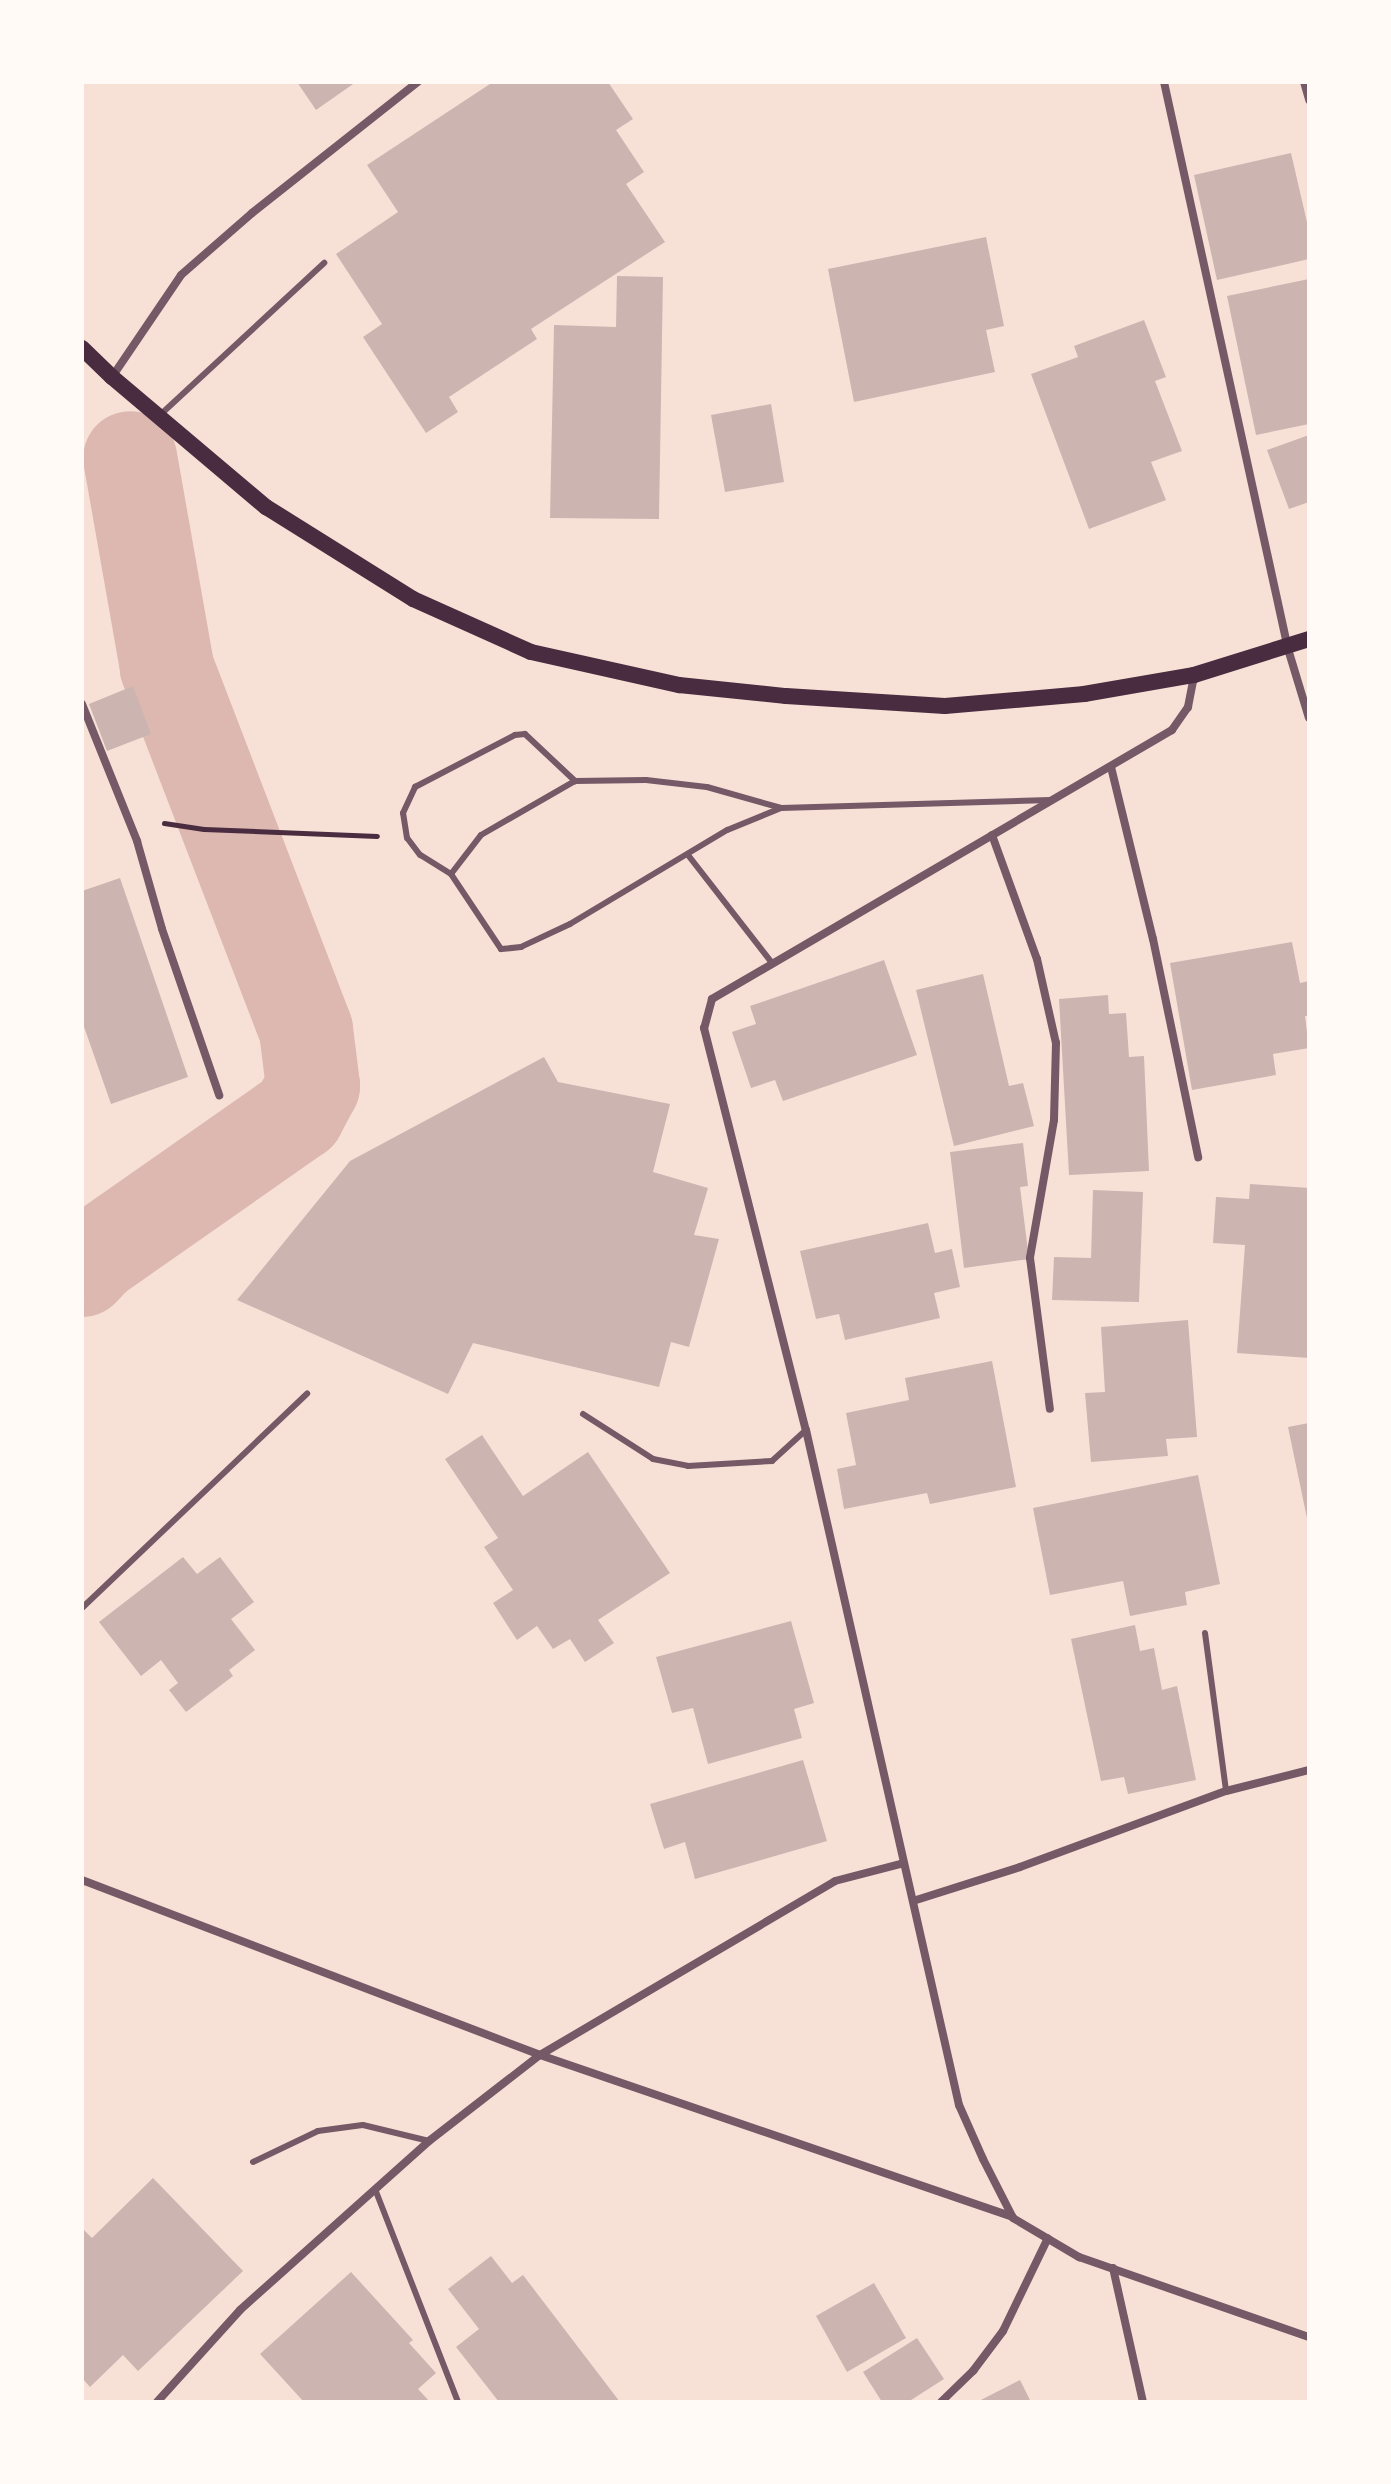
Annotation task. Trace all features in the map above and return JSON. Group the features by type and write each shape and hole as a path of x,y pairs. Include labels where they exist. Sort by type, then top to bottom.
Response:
{"main road":[{"path":"82,348 266,507 413,599 531,652 679,685 786,696 945,706 1084,694 1194,675 1288,649 1309,639"}],"street":[{"path":"112,377 181,275 252,213 418,82"},
{"path":"1164,82 1288,649 1309,718"},
{"path":"1304,82 1309,100"},
{"path":"1013,2218 959,2105 806,1430 704,1028 712,999 1172,730 1188,707 1194,675"},
{"path":"82,704 86,734 137,841 162,929 219,1095"},
{"path":"1111,767 1153,939 1198,1157"},
{"path":"992,835 1037,959 1056,1043 1054,1120 1030,1258 1050,1409"},
{"path":"913,1901 1020,1867 1226,1791 1309,1770"},
{"path":"157,2402 240,2310 429,2141 540,2055 835,1881 904,1863"},
{"path":"82,1880 540,2055 1013,2218 1079,2257 1309,2337"},
{"path":"941,2402 973,2371 1003,2331 1048,2238"},
{"path":"1113,2268 1143,2402"}],"lane":[{"path":"160,415 324,263"},
{"path":"575,781 525,734 515,735 415,787 403,813 407,838 420,855 451,874 501,949 509,950 570,924 727,830 781,808"},
{"path":"451,874 481,835 575,781 646,780 707,787 781,808 1053,800"},
{"path":"688,855 773,964"},
{"path":"82,1608 307,1394"},
{"path":"583,1414 653,1459 688,1466 772,1461 806,1430"},
{"path":"1205,1633 1226,1791"},
{"path":"253,2162 318,2131 363,2125 429,2141"},
{"path":"375,2189 458,2402"}],"path":[{"path":"204,829 407,838"}],"building":[{"path":"297,82 356,82 316,110"},
{"path":"493,82 608,82 633,119 616,130 644,172 626,184 665,242 531,329 537,339 449,397 458,412 426,433 363,337 382,324 336,254 398,212 367,165"},
{"path":"1291,153 1309,231 1309,259 1217,280 1194,175"},
{"path":"986,237 1004,326 986,330 995,372 854,402 828,269"},
{"path":"617,276 663,277 659,519 550,518 554,325 616,327"},
{"path":"1309,279 1309,424 1256,435 1227,296"},
{"path":"1144,320 1166,377 1155,381 1182,451 1151,462 1166,500 1089,529 1031,374 1078,357 1074,346"},
{"path":"771,404 784,482 725,492 711,415"},
{"path":"1309,435 1309,502 1289,509 1267,450"},
{"path":"133,686 151,734 107,751 89,704"},
{"path":"120,878 188,1077 111,1104 82,1021 82,891"},
{"path":"1292,942 1300,983 1309,981 1309,1016 1305,1016 1309,1048 1273,1054 1276,1075 1192,1090 1170,963"},
{"path":"884,960 917,1055 783,1101 775,1080 751,1088 732,1032 756,1024 750,1006"},
{"path":"983,974 1009,1086 1023,1083 1034,1126 954,1146 916,990"},
{"path":"1108,995 1109,1014 1126,1013 1129,1057 1144,1056 1149,1171 1069,1175 1059,999"},
{"path":"544,1057 558,1082 670,1104 653,1172 708,1188 694,1235 719,1239 689,1347 671,1342 659,1387 473,1343 448,1394 237,1300 350,1161"},
{"path":"1023,1143 1028,1186 1020,1187 1029,1259 964,1268 950,1152"},
{"path":"1250,1184 1309,1188 1309,1358 1237,1353 1245,1245 1213,1243 1216,1197 1249,1199"},
{"path":"1093,1190 1143,1192 1139,1302 1052,1300 1054,1257 1091,1258"},
{"path":"928,1223 935,1253 952,1249 960,1287 934,1293 940,1318 845,1340 839,1314 816,1319 800,1251"},
{"path":"1188,1320 1197,1437 1166,1439 1168,1456 1091,1462 1085,1393 1105,1392 1101,1327"},
{"path":"992,1361 1016,1487 930,1504 927,1493 844,1509 837,1469 856,1465 846,1413 909,1400 905,1378"},
{"path":"1309,1423 1309,1523 1308,1523 1288,1427"},
{"path":"482,1435 523,1496 588,1452 670,1573 598,1620 614,1643 585,1662 570,1639 553,1649 537,1626 517,1640 493,1603 513,1590 484,1547 498,1538 445,1459"},
{"path":"1198,1475 1220,1584 1185,1592 1187,1605 1130,1616 1123,1581 1050,1595 1033,1508"},
{"path":"183,1557 197,1574 220,1557 254,1602 231,1619 255,1650 229,1670 233,1676 186,1712 169,1690 178,1683 161,1660 141,1676 99,1622"},
{"path":"791,1621 814,1703 794,1709 802,1738 708,1764 693,1708 672,1713 656,1657"},
{"path":"1135,1625 1140,1651 1154,1648 1162,1690 1177,1686 1196,1780 1128,1794 1124,1777 1101,1781 1071,1639"},
{"path":"803,1760 827,1841 695,1879 685,1842 664,1849 650,1804"},
{"path":"153,2178 243,2271 138,2371 123,2355 90,2387 82,2378 82,2228 92,2238"},
{"path":"491,2256 512,2283 523,2275 620,2402 499,2402 456,2347 479,2329 448,2289"},
{"path":"351,2272 413,2340 409,2343 436,2373 418,2389 430,2402 304,2402 260,2354"},
{"path":"874,2283 906,2338 847,2372 816,2316"},
{"path":"917,2338 944,2379 908,2402 882,2402 863,2372"},
{"path":"1020,2380 1031,2402 977,2402"}],"waterway":[{"path":"82,1270 95,1256 298,1114 313,1086 306,1030 167,667 130,458"}]}
